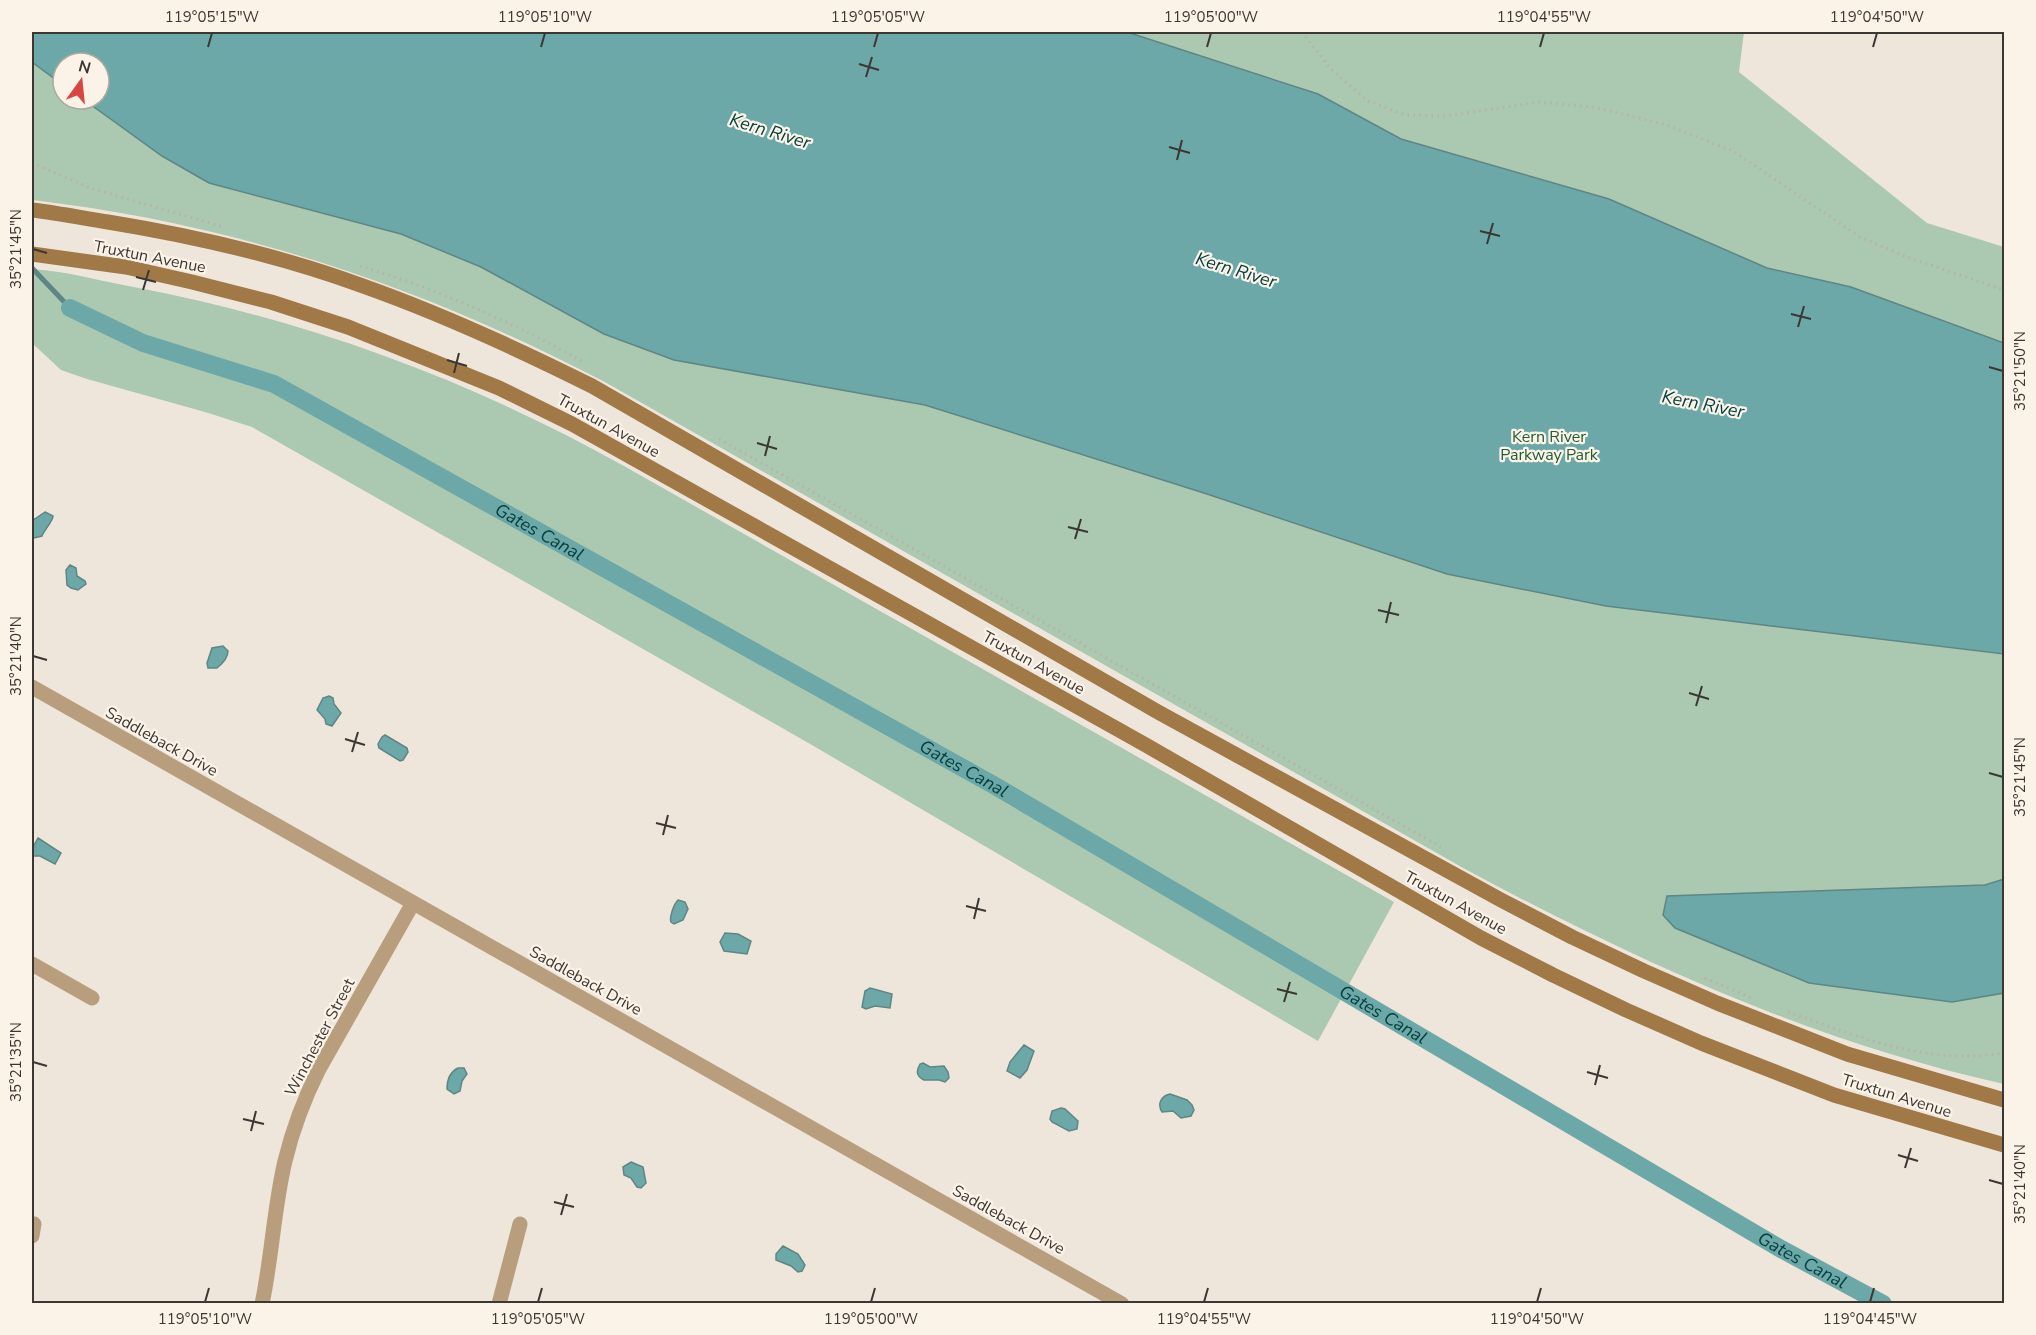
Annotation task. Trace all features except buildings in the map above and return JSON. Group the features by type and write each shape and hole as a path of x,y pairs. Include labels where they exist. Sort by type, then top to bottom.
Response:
{"main road":[{"name":"Truxtun Avenue","path":"32,210 200,239 282,261 363,286 517,348 592,386 1158,712 1572,937 1717,1003 1847,1054 2004,1100"},
{"name":"Truxtun Avenue","path":"32,254 126,267 271,302 348,327 499,388 582,430 1144,744 1481,938 1553,975 1690,1038 1834,1095 2004,1145"}],"street":[{"name":"Saddleback Drive","path":"32,687 1122,1304"},
{"name":"Winchester Street","path":"262,1304 285,1163 294,1126 319,1069 413,903"},
{"path":"32,964 92,998"},
{"path":"499,1304 520,1224"}],"path":[{"path":"1302,32 1330,68 1368,101 1405,115 1446,116 1539,102 1593,107 1664,124 1733,152 1860,237 1907,257 2004,290"}],"green space":[{"name":"Kern River Parkway Park","path":"32,32 1744,32 1739,72 1927,223 2004,247 2004,1084 1864,1046 1795,1022 1661,966 1529,903 1465,869 603,381 534,347 396,288 326,264 182,225 32,200"},
{"path":"32,269 72,274 139,288 266,318 328,336 389,358 508,407 624,466 1394,902 1318,1041 805,741 252,427 61,370 32,343"}],"water":[{"name":"Kern River","path":"32,32 1127,32 1318,94 1401,139 1609,199 1767,268 1851,287 2004,343 2004,654 1606,606 1447,574 1204,493 925,405 674,360 604,334 481,267 401,234 209,183 162,156 100,111 111,111 111,51 51,51 51,76 32,62"},
{"path":"45,512 53,516 52,520 42,536 34,538 32,537 32,521"},
{"path":"70,565 76,568 77,576 86,584 78,590 67,585 66,570"},
{"path":"223,646 228,651 224,661 217,668 208,668 207,663 212,648"},
{"path":"329,696 333,698 334,704 341,713 332,726 326,724 325,719 317,710 323,698"},
{"path":"385,735 407,748 408,752 403,760 400,761 379,748 378,744"},
{"path":"38,838 61,853 55,864 40,856 33,856 32,849"},
{"path":"2004,879 2004,993 1952,1002 1809,983 1675,928 1663,915 1667,896 1985,885"},
{"path":"678,900 685,902 688,909 683,920 674,924 671,922 671,917"},
{"path":"725,933 738,934 751,941 747,954 724,951 720,942"},
{"path":"870,988 892,994 890,1008 875,1006 866,1009 862,1007 865,991"},
{"path":"1024,1045 1034,1051 1027,1070 1020,1078 1007,1071 1010,1062"},
{"path":"923,1063 930,1067 944,1066 949,1078 945,1082 924,1080 919,1077 918,1073 920,1064"},
{"path":"458,1068 464,1068 467,1074 462,1081 460,1091 454,1094 447,1089 448,1082 451,1074"},
{"path":"1170,1094 1187,1100 1192,1105 1194,1110 1191,1116 1181,1118 1173,1111 1162,1112 1161,1101"},
{"path":"1061,1108 1078,1121 1077,1129 1069,1131 1052,1122 1050,1119 1052,1111"},
{"path":"631,1162 643,1167 646,1183 641,1188 637,1187 631,1178 624,1175 623,1167"},
{"path":"783,1246 798,1254 805,1265 802,1271 798,1272 791,1266 776,1260 776,1254"}],"waterway":[{"name":"Gates Canal","path":"32,268 70,308"},
{"name":"Gates Canal","path":"70,308 143,343 274,384 997,787 1781,1249 1883,1304"}]}
